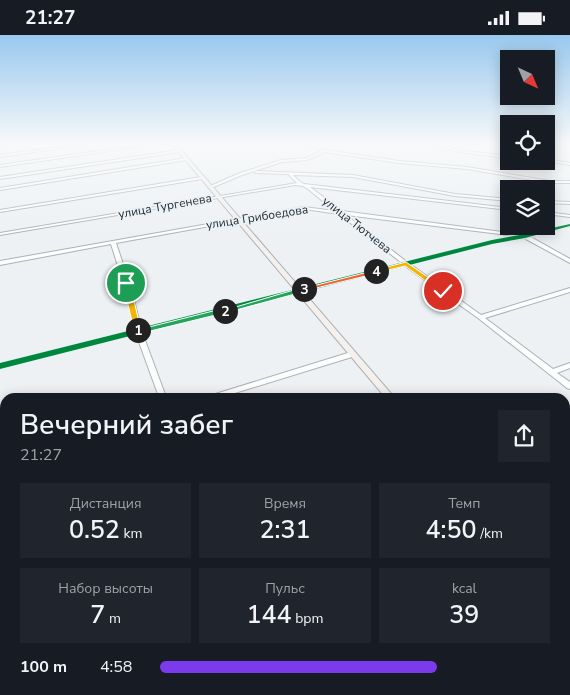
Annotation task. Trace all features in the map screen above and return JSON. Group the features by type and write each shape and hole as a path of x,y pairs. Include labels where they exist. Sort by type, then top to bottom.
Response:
{"street":[{"path":"0,178 28,174"},
{"path":"0,189 94,174"},
{"path":"198,174 236,220 387,393"},
{"path":"210,187 244,174"},
{"name":"улица Тютчева","path":"290,174 406,264 480,317 570,386"},
{"path":"315,174 353,175 455,195 500,199"},
{"path":"501,174 550,182 570,182"},
{"path":"0,211 202,178"},
{"name":"улица Тургенева","path":"0,234 302,184 500,208"},
{"path":"555,202 568,203 570,214 555,213"},
{"name":"улица Грибоедова","path":"0,263 297,209 318,209 525,237 570,261"},
{"path":"0,366 498,241 525,237 570,225"},
{"path":"113,242 128,288 138,332 161,393"},
{"path":"480,317 570,290"},
{"path":"228,393 353,354"},
{"path":"552,372 570,365"}],"cycle path":[{"path":"0,366 492,242 570,225"}],"route":[{"path":"126,283 138,332 406,264 443,291"}]}
